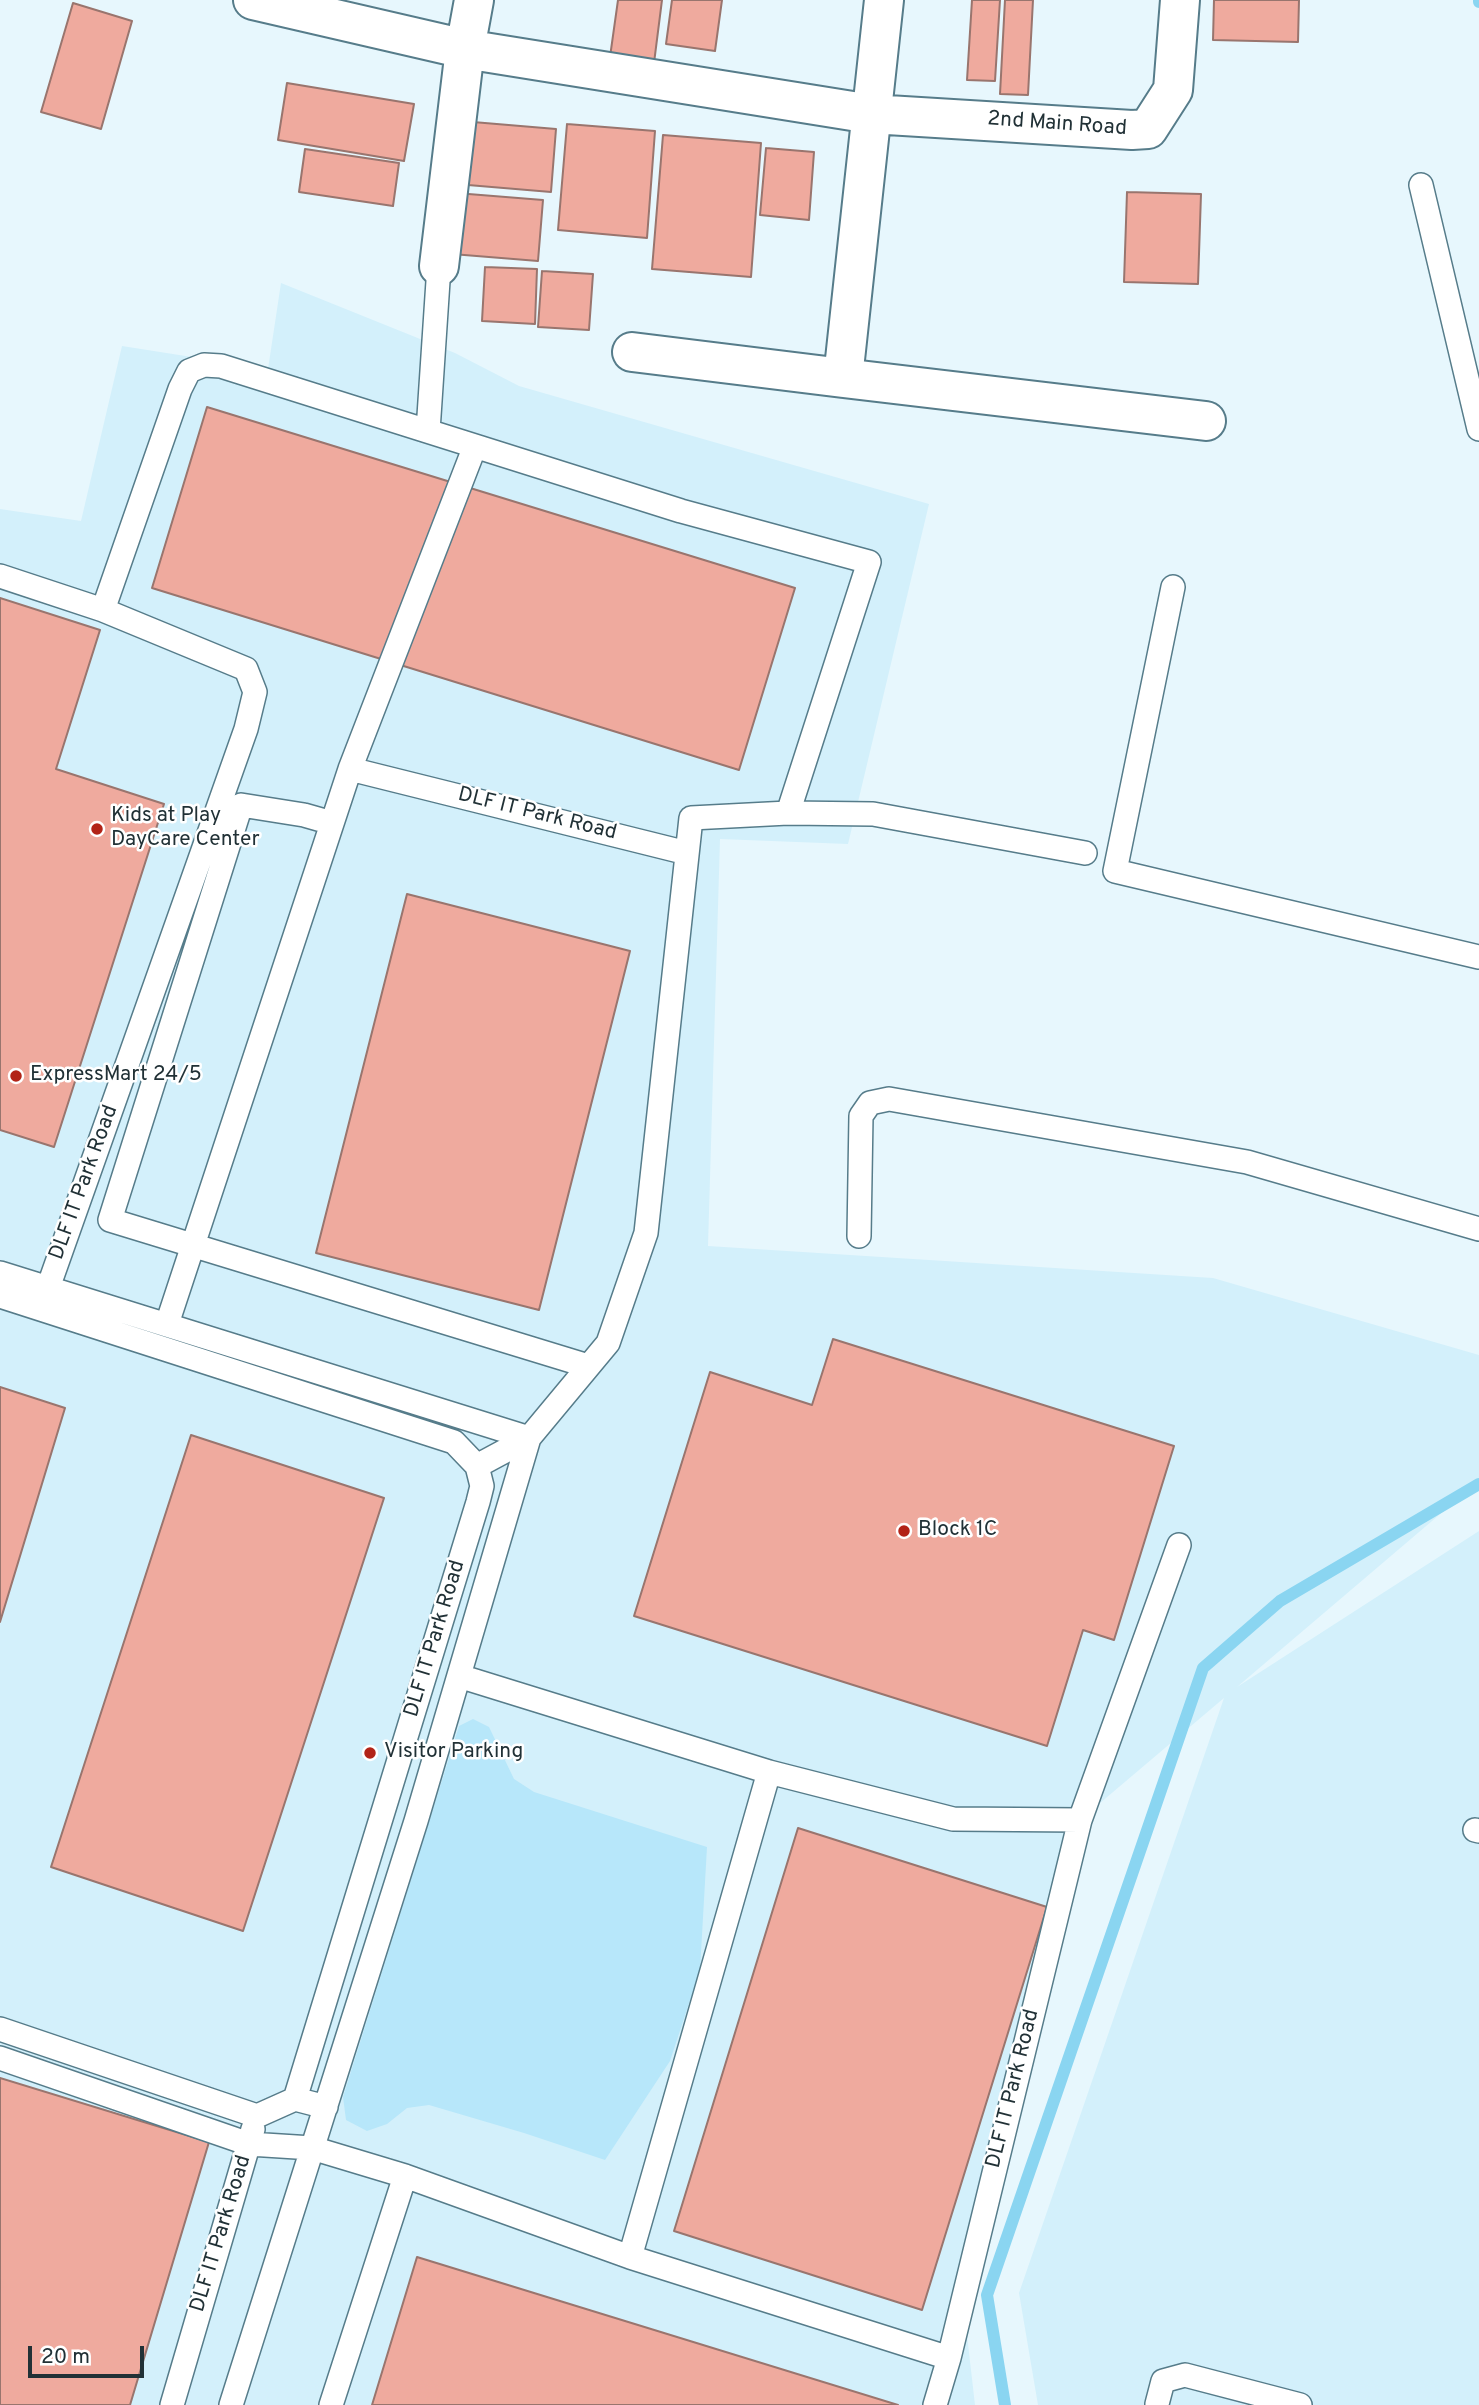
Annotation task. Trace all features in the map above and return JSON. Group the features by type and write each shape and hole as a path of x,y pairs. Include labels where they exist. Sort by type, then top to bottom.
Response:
{"street":[{"path":"253,0 465,49 871,114"},
{"path":"439,266 465,49 474,0"},
{"path":"843,378 884,0"},
{"name":"2nd Main Road","path":"871,114 1148,129 1173,90 1180,0"},
{"path":"632,352 1206,421"}],"lane":[{"path":"1421,185 1479,429"},
{"path":"428,431 439,266"},
{"path":"103,610 180,389 189,371 204,365 221,366 681,511 869,562 788,813"},
{"path":"167,1324 350,769 475,446"},
{"name":"DLF IT Park Road","path":"0,576 103,610 247,669 255,692 246,729 45,1298"},
{"path":"1173,587 1115,870 1479,957"},
{"name":"DLF IT Park Road","path":"350,769 687,853 646,1233 608,1343 528,1438 477,1466"},
{"path":"332,823 304,815 241,805 110,1220 588,1366"},
{"path":"687,853 691,818 788,813 873,814 1086,853"},
{"path":"859,1236 861,1116 870,1103 889,1098 1247,1162 1479,1229"},
{"name":"DLF IT Park Road","path":"0,1273 45,1298 454,1442 477,1466 482,1486 478,1502 295,2099"},
{"name":"DLF IT Park Road","path":"0,1296 45,1298 167,1324 528,1438"},
{"name":"DLF IT Park Road","path":"231,2405 415,1821 528,1438"},
{"name":"DLF IT Park Road","path":"935,2405 949,2358 1080,1820 1179,1545"},
{"name":"DLF IT Park Road","path":"459,1676 769,1772 953,1819 1080,1820"},
{"path":"630,2257 769,1772"},
{"path":"382,1812 415,1821"},
{"path":"0,2029 257,2116 295,2099 326,2107"},
{"name":"DLF IT Park Road","path":"0,2058 249,2144 312,2148 405,2176 630,2257 949,2358"},
{"path":"249,2144 257,2116"},
{"name":"DLF IT Park Road","path":"172,2405 249,2144"},
{"path":"331,2405 405,2176"},
{"path":"1157,2404 1163,2381 1185,2375 1300,2405"}],"shaded area":[{"path":"281,283 455,353 519,386 929,504 848,844 720,839 708,1246 1213,1278 1479,1355 1479,1481 1237,1687 1479,1531 1479,2405 1038,2405 1019,2293 1224,1698 1080,1820 964,2309 975,2405 0,2405 0,509 81,521 122,346 268,369"},
{"path":"473,1719 489,1727 514,1779 534,1792 707,1847 700,1970 670,2061 605,2160 429,2105 407,2108 387,2124 367,2131 346,2120 343,2097 459,1726"}],"building":[{"path":"618,0 662,0 654,63 610,57"},
{"path":"672,0 722,0 715,51 666,44"},
{"path":"972,0 1000,0 995,81 967,80"},
{"path":"1005,0 1033,0 1028,95 1000,94"},
{"path":"1214,0 1299,0 1298,42 1213,40"},
{"path":"73,3 132,21 101,129 41,112"},
{"path":"287,83 414,104 404,161 278,140"},
{"path":"473,122 556,129 551,192 468,185"},
{"path":"567,124 655,131 647,238 558,230"},
{"path":"663,135 761,143 751,277 652,269"},
{"path":"766,148 814,152 809,220 760,215"},
{"path":"305,149 399,163 393,206 299,192"},
{"path":"1127,192 1201,194 1198,284 1124,282"},
{"path":"456,193 543,200 538,261 452,254"},
{"path":"485,267 537,269 535,324 482,321"},
{"path":"542,271 593,274 589,330 538,327"},
{"path":"207,407 795,588 739,770 152,588"},
{"path":"0,598 100,630 56,769 164,804 54,1147 0,1130"},
{"path":"407,894 630,951 539,1310 316,1253"},
{"name":"Block 1C","path":"833,1339 1174,1446 1114,1640 1083,1630 1047,1746 634,1616 710,1372 812,1405"},
{"path":"0,1387 65,1408 0,1622"},
{"path":"191,1435 384,1498 243,1931 51,1867"},
{"path":"798,1828 1047,1907 922,2310 674,2231"},
{"path":"0,2078 209,2142 130,2405 0,2405"},
{"path":"417,2257 898,2405 372,2405"}],"waterway":[{"path":"1005,2405 987,2295 1203,1668 1280,1601 1479,1484"}],"place":[{"name":"Kids at Play DayCare Center","path":"97,829"},
{"name":"ExpressMart 24/5","path":"16,1076"},
{"name":"Block 1C","path":"904,1531"},
{"name":"Visitor Parking","path":"370,1753"}]}
